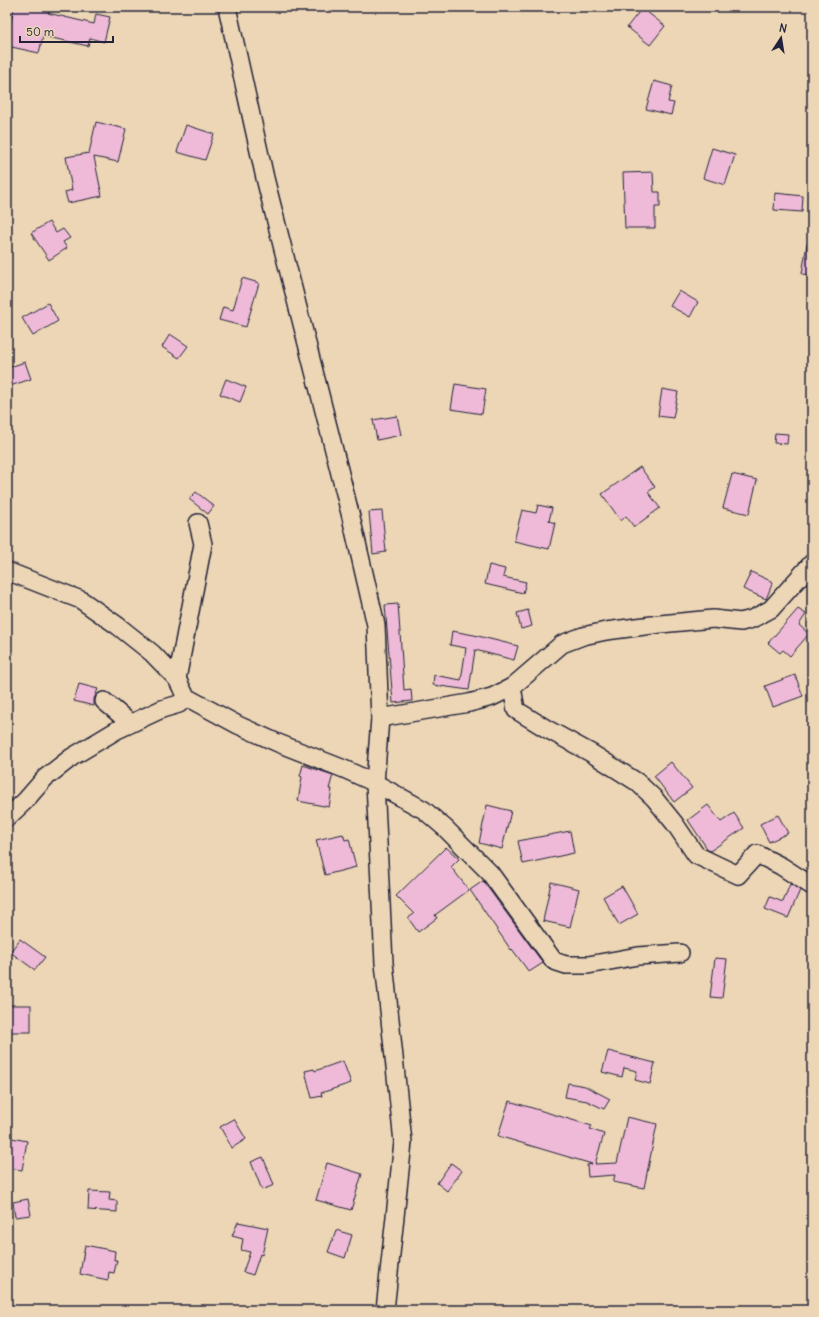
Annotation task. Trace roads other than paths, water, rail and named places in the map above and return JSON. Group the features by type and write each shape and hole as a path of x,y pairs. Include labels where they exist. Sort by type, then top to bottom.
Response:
{"street":[{"path":"227,7 265,178 351,517 376,625 380,718 374,783 384,963 403,1142 385,1310"},
{"path":"177,679 203,544 198,523"},
{"path":"380,718 469,703 492,697 512,687 562,644 583,636 606,631 660,624 713,619 741,622 752,619 771,609 812,564"},
{"path":"7,571 81,600 118,626 152,652 177,679 186,697 238,725 278,743 344,769 374,783 424,810 445,828 490,873 554,961 566,965 588,966 638,956 680,953"},
{"path":"512,687 516,710 591,753 637,782 654,798 675,824 696,855 738,875 757,854 781,866 812,886"},
{"path":"7,818 45,778 72,757 130,723 162,709 179,704 186,697"},
{"path":"104,701 130,723"}]}
